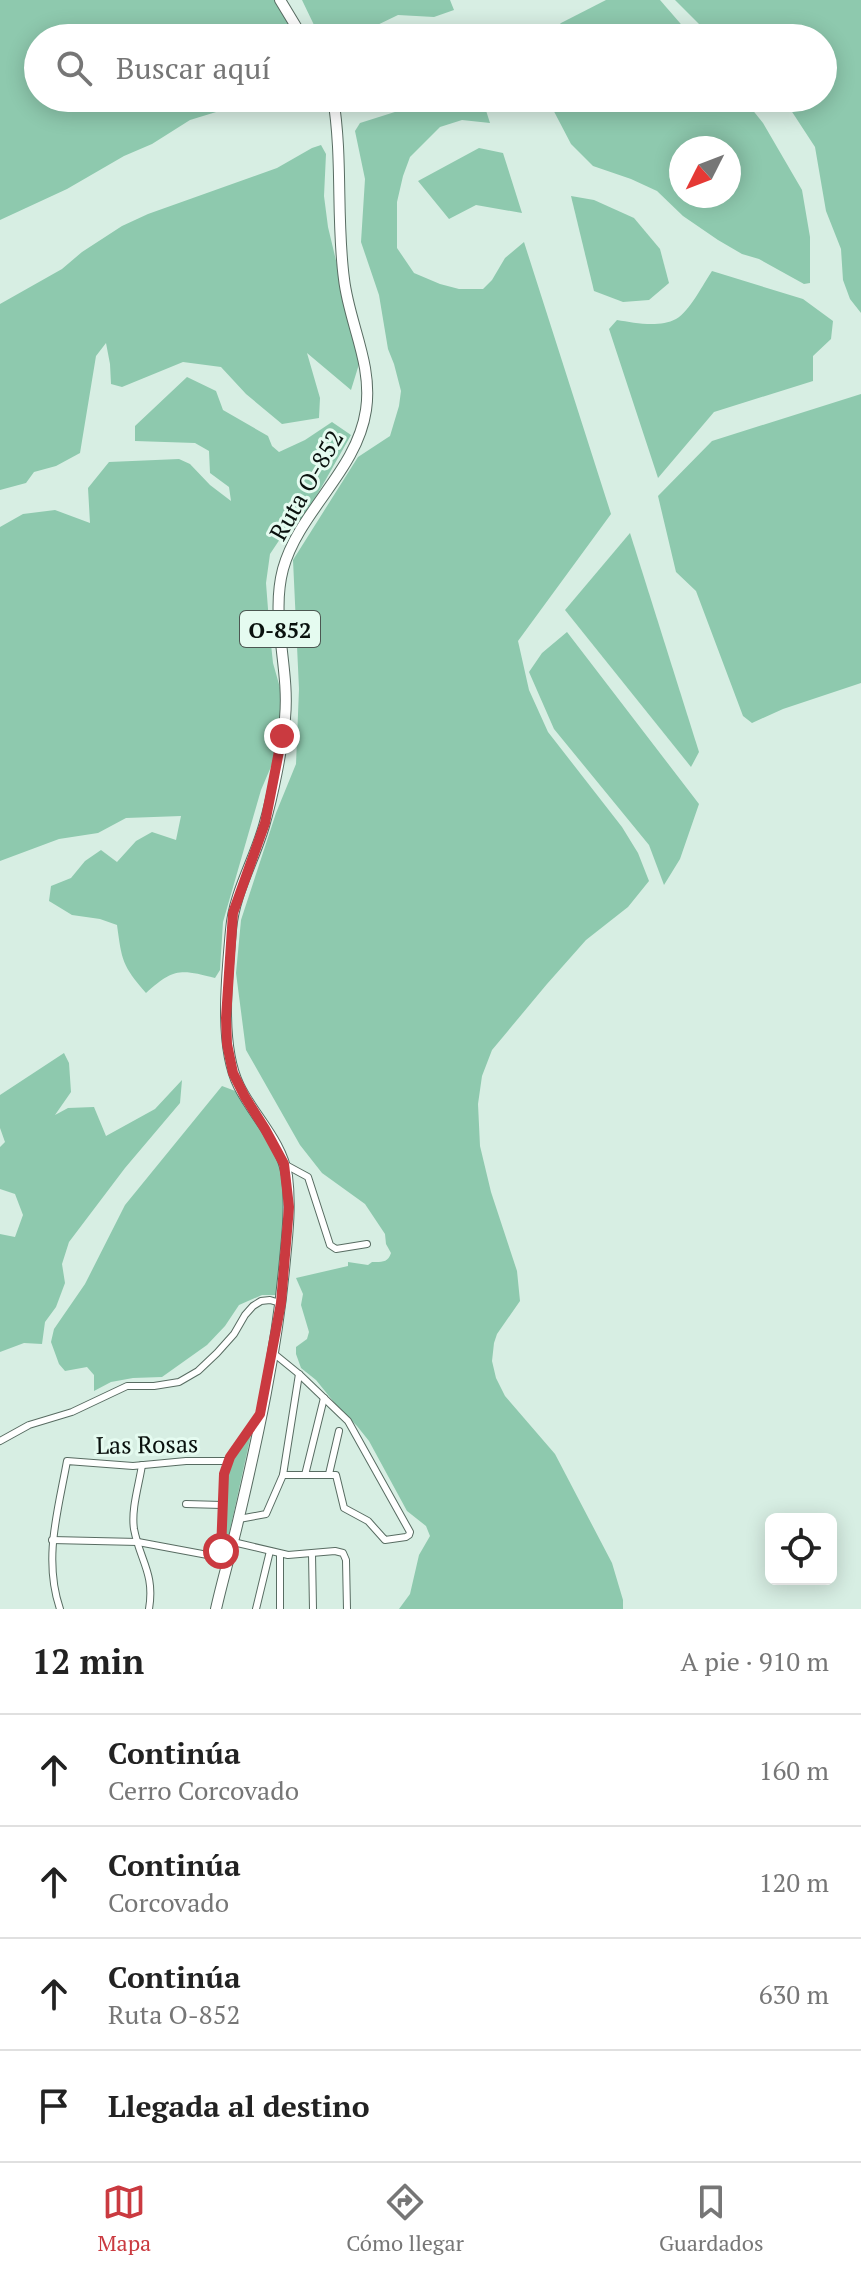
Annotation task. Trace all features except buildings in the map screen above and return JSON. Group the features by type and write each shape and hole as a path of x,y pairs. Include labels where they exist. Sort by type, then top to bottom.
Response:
{"main road":[{"path":"280,0 295,24"},
{"name":"Ruta O-852","path":"281,1303 289,1207 284,1164 233,1073 226,1018 233,913 265,823 285,716 279,615 283,568 296,538 355,446 366,412 366,370 343,277 335,112"},
{"name":"O-852","path":"216,1609 225,1557 239,1519 281,1303"}],"street":[{"path":"284,1164 308,1177 330,1245 336,1249 367,1244"},
{"path":"0,1441 29,1425 72,1412 127,1386 179,1382 198,1371 217,1353 253,1306 270,1300 281,1303"},
{"path":"272,1352 348,1421 409,1535 382,1539 368,1521 344,1508 337,1476 283,1475"},
{"path":"239,1519 266,1514 283,1475 299,1374"},
{"path":"305,1475 324,1398"},
{"path":"60,1609 53,1578 52,1540 138,1542 225,1557 223,1480 228,1461 260,1414"},
{"path":"329,1474 339,1431"},
{"name":"Las Rosas","path":"52,1540 67,1461 125,1466 228,1461"},
{"path":"142,1465 134,1520 150,1578 149,1609"},
{"path":"186,1504 222,1505"},
{"path":"233,1542 280,1554 337,1551 344,1554 347,1609"},
{"path":"256,1609 270,1551"},
{"path":"280,1554 280,1609"},
{"path":"312,1554 313,1609"}],"green space":[{"path":"0,0 278,0 291,24 24,24 24,112 216,112 190,120 67,189 0,220"},
{"path":"302,0 450,0 454,10 434,17 398,15 379,24 314,24"},
{"path":"606,0 660,0 681,24 560,24"},
{"path":"675,0 861,0 861,313 850,299 843,280 841,249 826,211 815,147 792,112 837,112 837,24 699,24"},
{"path":"395,112 486,112 490,123 462,120 440,127 410,157 397,202 397,248 414,273 459,289 483,289 505,258 524,242 611,514 518,641 529,690 548,732 622,827 638,853 649,881 628,907 586,940 492,1050 482,1076 478,1104 480,1146 491,1192 517,1271 520,1301 494,1343 492,1361 496,1378 505,1396 555,1454 612,1563 623,1609 399,1609 410,1594 419,1555 430,1536 426,1526 407,1511 369,1441 316,1380 301,1368 296,1354 296,1347 307,1339 309,1332 301,1305 303,1294 296,1278 348,1266 348,1262 368,1265 384,1261 391,1253 385,1234 365,1204 322,1173 300,1145 246,1050 236,973 241,920 276,813 296,764 299,689 293,560 358,457 390,436 399,406 401,391 388,349 379,295 361,242 365,179 355,131 360,123"},
{"path":"554,112 754,112 802,190 810,237 810,283 804,284 759,259 742,254 675,208 741,208 741,136 669,136 669,203 657,191 593,166 571,144"},
{"path":"321,145 326,154 324,196 328,227 360,361 351,390 307,353 320,398 319,418 282,424 246,394 221,367 183,362 122,387 111,384 106,343 96,356 80,453 56,466 34,472 26,483 0,490 0,304 62,269 122,226 277,168"},
{"path":"479,148 503,153 522,213 476,205 449,219 418,181"},
{"path":"571,196 594,200 634,218 660,249 669,283 649,300 623,302 594,291"},
{"path":"712,271 803,299 833,321 831,339 813,356 813,381 714,412 658,478 609,329 617,320 655,324 676,319 691,304"},
{"path":"187,377 216,391 223,410 268,436 279,452 332,422 351,435 300,525 282,536 270,554 266,583 273,663 282,695 282,714 273,762 261,790 223,922 220,970 215,978 185,972 171,975 146,993 124,962 117,925 72,915 49,901 51,886 71,878 85,861 101,850 117,862 136,841 152,832 176,840 181,816 126,818 98,833 59,839 0,861 0,527 23,514 55,510 90,523 88,488 109,462 179,459 190,464 231,501 229,487 210,473 209,451 195,443 135,441 135,426"},
{"path":"861,394 861,683 783,709 752,723 743,716 696,591 676,572 658,496 712,441"},
{"path":"630,533 699,752 691,767 565,610"},
{"path":"567,632 699,804 680,859 664,885 649,845 554,729 529,672 542,653"},
{"path":"64,1053 69,1063 71,1092 55,1115 68,1108 94,1107 106,1136 155,1109 182,1080 180,1103 125,1168 69,1242 62,1264 65,1283 56,1307 45,1322 42,1344 24,1343 0,1352 0,1234 15,1237 23,1215 15,1194 0,1189 0,1147 5,1142 0,1128 0,1095"},
{"path":"222,1086 246,1095 264,1122 284,1177 285,1229 277,1295 262,1295 239,1305 207,1345 162,1377 111,1382 94,1391 94,1375 87,1367 65,1371 59,1364 51,1342 54,1329 85,1284 125,1205"},
{"path":"252,1430 226,1548 223,1505 227,1471"}],"route":[{"path":"221,1551 224,1474 230,1457 260,1414 281,1303 289,1207 286,1173 280,1154 233,1073 226,1018 233,913 265,823 282,736"}]}
